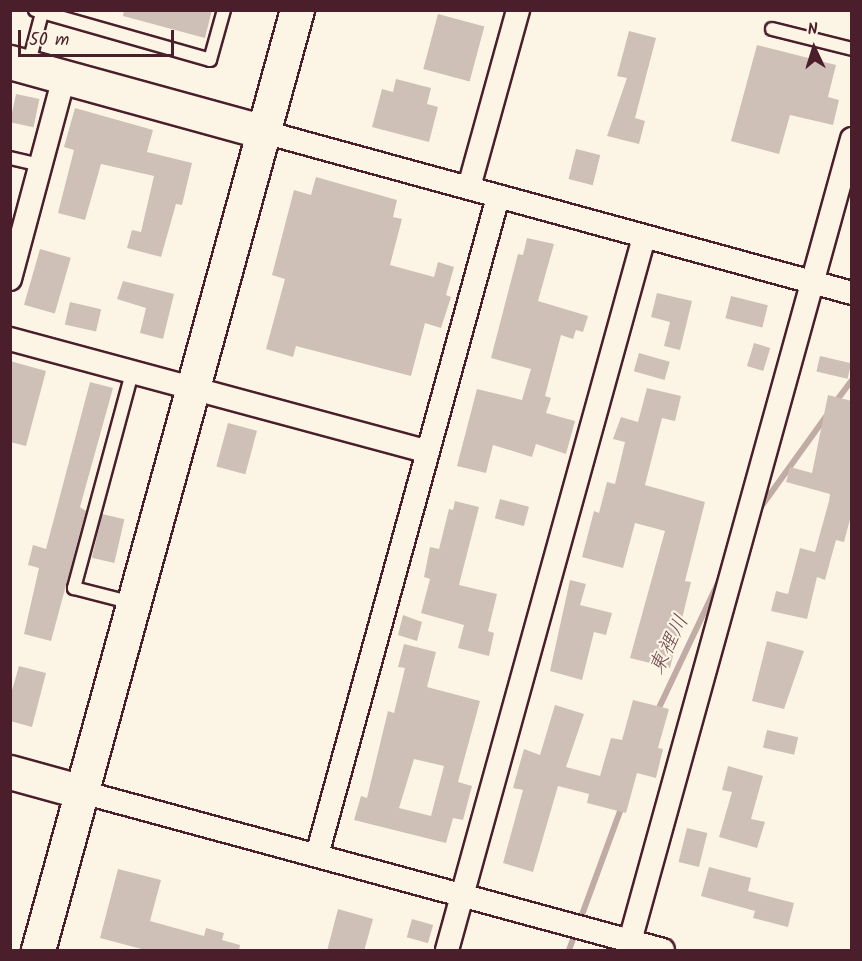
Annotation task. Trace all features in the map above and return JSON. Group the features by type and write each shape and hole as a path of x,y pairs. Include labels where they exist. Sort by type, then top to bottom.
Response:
{"street":[{"path":"38,951 297,10"},
{"path":"469,187 518,10"},
{"path":"19,65 852,293"},
{"path":"10,279 64,77"},
{"path":"10,772 647,947 813,282 852,139"},
{"path":"317,855 426,451 498,197"},
{"path":"447,951 644,237"},
{"path":"10,339 426,451"}],"lane":[{"path":"19,65 38,12 210,60 224,10"},
{"path":"772,29 852,49"},
{"path":"10,158 40,165"},
{"path":"132,373 74,588 134,604"}],"building":[{"path":"124,10 212,10 205,38 123,16"},
{"path":"438,14 484,26 470,81 423,69"},
{"path":"629,31 656,38 635,118 645,121 639,144 607,136 627,78 617,76"},
{"path":"757,45 836,65 828,97 839,100 833,125 790,115 779,154 731,141"},
{"path":"396,79 431,88 427,104 438,107 429,142 372,127 382,89 393,92"},
{"path":"16,94 39,99 33,127 10,122"},
{"path":"75,108 153,130 147,152 192,163 182,205 176,204 161,257 127,248 132,230 141,232 154,176 101,164 85,220 58,213 74,150 64,147"},
{"path":"576,149 600,155 593,185 569,179"},
{"path":"316,177 397,200 393,217 402,219 390,265 434,277 438,262 454,267 446,295 451,297 441,328 425,323 411,376 296,346 293,357 266,349 285,279 272,275 294,190 311,195"},
{"path":"527,238 554,244 538,301 588,316 583,332 576,330 573,339 561,335 545,396 551,398 546,413 575,421 566,454 536,444 532,457 493,445 486,473 457,466 477,389 522,400 531,369 491,358 518,254 523,255"},
{"path":"40,249 71,258 55,314 24,305"},
{"path":"123,281 174,294 163,339 140,333 146,308 117,299"},
{"path":"657,293 692,301 680,350 664,346 670,322 651,317"},
{"path":"731,296 768,305 762,328 725,318"},
{"path":"70,302 101,309 96,332 65,324"},
{"path":"754,343 770,348 763,371 747,366"},
{"path":"639,353 670,362 665,380 634,371"},
{"path":"820,356 851,363 848,379 816,372"},
{"path":"10,361 46,371 26,446 10,442"},
{"path":"90,382 113,388 80,507 86,511 51,641 24,634 39,568 28,565 33,545 46,549"},
{"path":"647,388 681,396 675,421 662,418 645,485 705,502 685,581 691,582 670,668 630,658 665,531 635,523 623,568 582,557 594,511 599,513 607,482 615,484 625,442 613,439 621,417 638,422"},
{"path":"828,395 852,401 852,512 844,542 836,540 825,580 817,577 807,619 771,611 776,591 788,594 800,548 815,552 829,501 830,494 786,482 790,467 812,473"},
{"path":"228,423 257,431 245,474 216,466"},
{"path":"500,499 529,507 524,526 495,518"},
{"path":"455,501 479,507 459,585 497,594 488,631 494,633 489,656 458,648 464,625 421,613 430,579 424,577 430,547 439,549 449,509 453,510"},
{"path":"102,514 124,519 114,563 92,558"},
{"path":"570,580 586,584 580,605 612,613 606,635 594,632 582,680 550,671"},
{"path":"403,615 422,622 417,641 398,635"},
{"path":"767,641 804,651 784,709 752,701"},
{"path":"404,644 436,652 427,687 480,701 458,782 472,786 463,820 453,818 446,843 354,820 361,796 367,798 388,711 394,713 405,668 398,667","holes":["414,759 444,766 431,816 399,808"]},
{"path":"19,666 46,673 32,727 10,721 10,697"},
{"path":"633,700 669,709 658,748 663,749 656,778 637,773 626,813 587,803 589,794 558,786 533,872 503,863 523,790 513,788 524,749 540,755 555,705 584,714 566,767 600,776 611,738 622,740"},
{"path":"767,730 798,737 794,755 763,748"},
{"path":"728,766 763,776 751,819 765,822 757,848 719,837 732,792 722,790"},
{"path":"687,828 707,833 699,867 679,862"},
{"path":"709,867 751,878 748,891 794,903 788,927 753,918 755,911 701,896"},
{"path":"118,869 161,880 150,921 204,936 206,928 224,933 222,940 240,945 239,951 149,951 100,938"},
{"path":"338,909 373,919 364,951 327,951"},
{"path":"412,919 433,925 428,943 407,937"}],"waterway":[{"name":"東裡川","path":"834,404 852,380"},
{"name":"東裡川","path":"758,511 827,415"},
{"name":"東裡川","path":"657,712 718,583"},
{"name":"東裡川","path":"569,950 622,806"}]}
